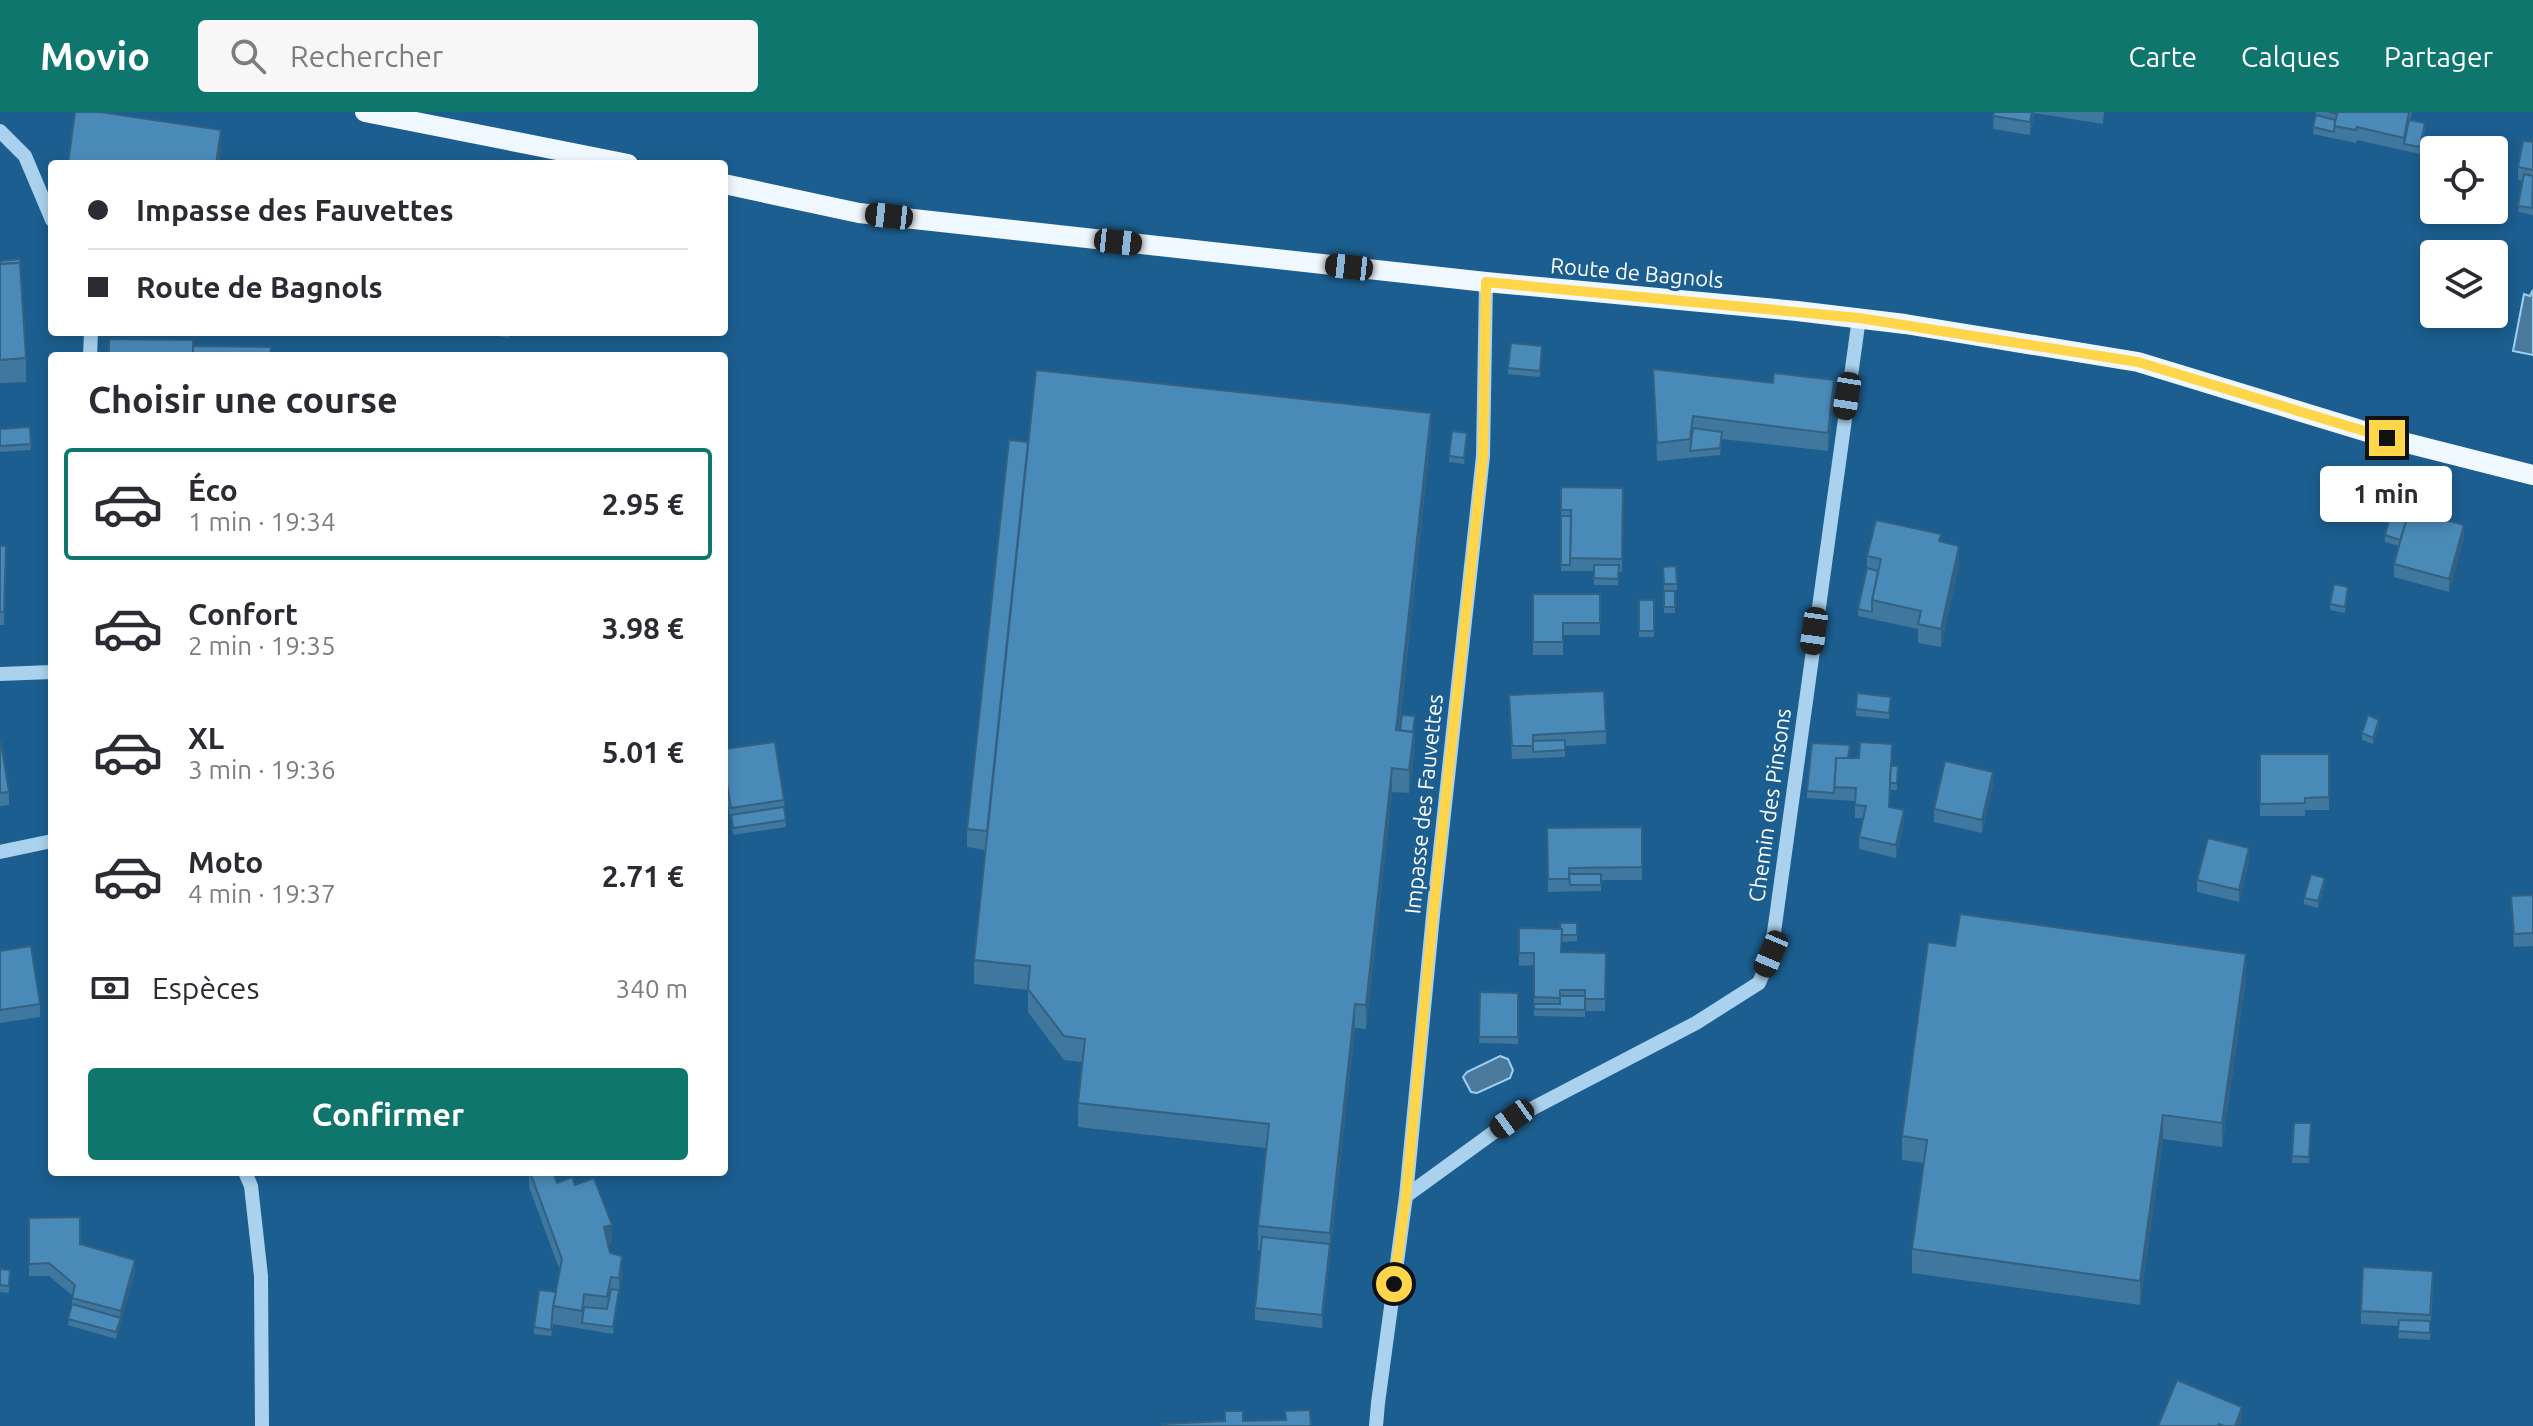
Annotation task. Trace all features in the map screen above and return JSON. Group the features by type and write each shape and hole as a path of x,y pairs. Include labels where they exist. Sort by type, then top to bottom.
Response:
{"main road":[{"path":"365,112 608,160"},
{"name":"Route de Bagnols","path":"728,185 859,213 1486,282 1859,318 2138,362 2387,438 2533,475"}],"street":[{"path":"0,131 25,156 48,211"},
{"name":"Impasse des Fauvettes","path":"1376,1426 1406,1196 1483,456 1486,282"},
{"name":"Chemin des Pinsons","path":"1406,1196 1512,1119 1696,1023 1759,983 1771,954 1859,318"},
{"path":"0,674 48,672"},
{"path":"0,852 48,842"},
{"path":"247,1176 251,1186 261,1276 262,1426"}],"water":[{"path":"2533,290 2533,355 2513,351 2524,294 2530,296"},
{"path":"1500,1056 1508,1059 1513,1070 1510,1078 1477,1093 1471,1092 1463,1077 1467,1072"}],"building":[{"path":"75,112 100,112 221,130 217,160 69,160"},
{"path":"1994,112 2032,112 2030,122 1993,116"},
{"path":"2329,112 2409,112 2404,138 2357,127 2356,130 2334,126 2337,114"},
{"path":"2316,115 2335,120 2334,132 2313,127"},
{"path":"2409,120 2425,123 2420,147 2404,144"},
{"path":"2523,141 2533,142 2533,170 2518,167"},
{"path":"2524,174 2533,176 2532,208 2518,206"},
{"path":"20,259 20,263 0,264 0,261"},
{"path":"20,263 26,358 0,360 0,264"},
{"path":"109,339 193,340 193,352 109,352"},
{"path":"1511,343 1542,346 1540,371 1508,368"},
{"path":"193,346 271,347 270,352 193,352"},
{"path":"1653,369 1773,383 1774,373 1834,380 1828,433 1693,416 1690,439 1657,443"},
{"path":"1036,370 1431,413 1396,730 1414,732 1409,770 1392,768 1366,1005 1355,1004 1330,1233 1258,1226 1269,1124 1078,1103 1085,1039 1064,1036 1028,989 1030,966 974,960"},
{"path":"30,427 31,444 0,446 0,429"},
{"path":"1693,428 1722,432 1720,448 1690,451"},
{"path":"1452,431 1467,433 1464,458 1449,456"},
{"path":"1009,440 1028,442 987,831 967,829"},
{"path":"1561,487 1623,488 1622,559 1570,558 1571,510 1561,510"},
{"path":"2409,510 2464,525 2449,579 2394,564"},
{"path":"1561,516 1571,516 1570,565 1561,565"},
{"path":"2390,517 2406,521 2400,540 2385,535"},
{"path":"1876,520 1941,534 1939,541 1959,546 1941,629 1918,624 1921,611 1872,600 1881,559 1867,556"},
{"path":"0,546 6,546 4,612 0,612"},
{"path":"1594,565 1619,565 1618,579 1594,578"},
{"path":"1676,566 1677,584 1664,584 1663,567"},
{"path":"1867,568 1878,571 1872,612 1858,609"},
{"path":"2334,584 2348,587 2345,607 2330,604"},
{"path":"1664,591 1675,591 1675,607 1664,607"},
{"path":"1533,594 1600,594 1600,623 1563,623 1563,642 1533,642"},
{"path":"1639,600 1654,600 1654,631 1639,631"},
{"path":"1604,691 1606,731 1533,735 1533,746 1512,746 1509,695"},
{"path":"1857,693 1891,697 1889,713 1856,709"},
{"path":"1402,715 1415,716 1413,732 1400,730"},
{"path":"2368,715 2379,720 2373,738 2362,733"},
{"path":"1565,740 1565,750 1533,752 1533,741"},
{"path":"775,742 784,800 731,808 728,748"},
{"path":"1860,742 1892,744 1889,807 1904,810 1896,845 1859,837 1866,806 1855,805 1856,788 1834,787 1836,758 1859,758"},
{"path":"1812,743 1850,745 1848,758 1836,758 1834,793 1807,791"},
{"path":"0,744 9,792 0,793"},
{"path":"2260,754 2329,754 2329,797 2305,798 2305,803 2260,804"},
{"path":"1945,761 1993,772 1982,820 1934,809"},
{"path":"1891,766 1898,766 1897,783 1890,783"},
{"path":"784,807 786,820 733,828 731,815"},
{"path":"1642,827 1642,867 1569,868 1570,879 1548,879 1547,828"},
{"path":"2208,838 2249,848 2239,890 2197,880"},
{"path":"1569,874 1601,874 1601,885 1570,885"},
{"path":"2311,874 2325,878 2318,901 2304,898"},
{"path":"2533,895 2533,933 2514,934 2511,896"},
{"path":"1960,914 2246,954 2222,1123 2163,1115 2140,1281 1912,1249 1927,1140 1902,1136 1928,942 1955,946"},
{"path":"1560,923 1577,923 1577,935 1561,935"},
{"path":"1519,928 1562,929 1561,952 1606,953 1605,999 1585,999 1585,990 1560,990 1560,998 1534,997 1534,953 1519,953"},
{"path":"31,946 40,1004 0,1010 0,951"},
{"path":"1480,992 1518,993 1518,1037 1479,1037"},
{"path":"1560,996 1585,996 1585,1010 1534,1009 1534,1004 1560,1004"},
{"path":"2294,1123 2311,1123 2309,1157 2292,1156"},
{"path":"531,1176 554,1176 557,1183 572,1177 575,1185 594,1178 612,1225 604,1227 610,1253 622,1256 619,1278 611,1277 607,1297 584,1294 582,1311 553,1306 562,1259"},
{"path":"80,1217 80,1244 135,1260 121,1311 72,1298 75,1285 49,1263 29,1264 29,1218"},
{"path":"1262,1237 1330,1244 1322,1315 1255,1308"},
{"path":"2363,1267 2433,1271 2430,1315 2361,1311"},
{"path":"0,1269 10,1270 9,1286 0,1285"},
{"path":"611,1289 619,1290 613,1327 582,1323 584,1307 607,1309"},
{"path":"539,1290 556,1292 551,1330 534,1327"},
{"path":"72,1304 121,1318 116,1332 68,1319"},
{"path":"2399,1320 2430,1321 2430,1333 2398,1331"},
{"path":"2177,1380 2242,1407 2235,1426 2158,1426"},
{"path":"1310,1410 1311,1426 1162,1426 1225,1421 1225,1411 1243,1411 1243,1421 1286,1420 1285,1411"}],"route":[{"path":"1394,1284 1406,1196 1483,456 1486,282 1859,318 2138,362 2387,438"}]}
